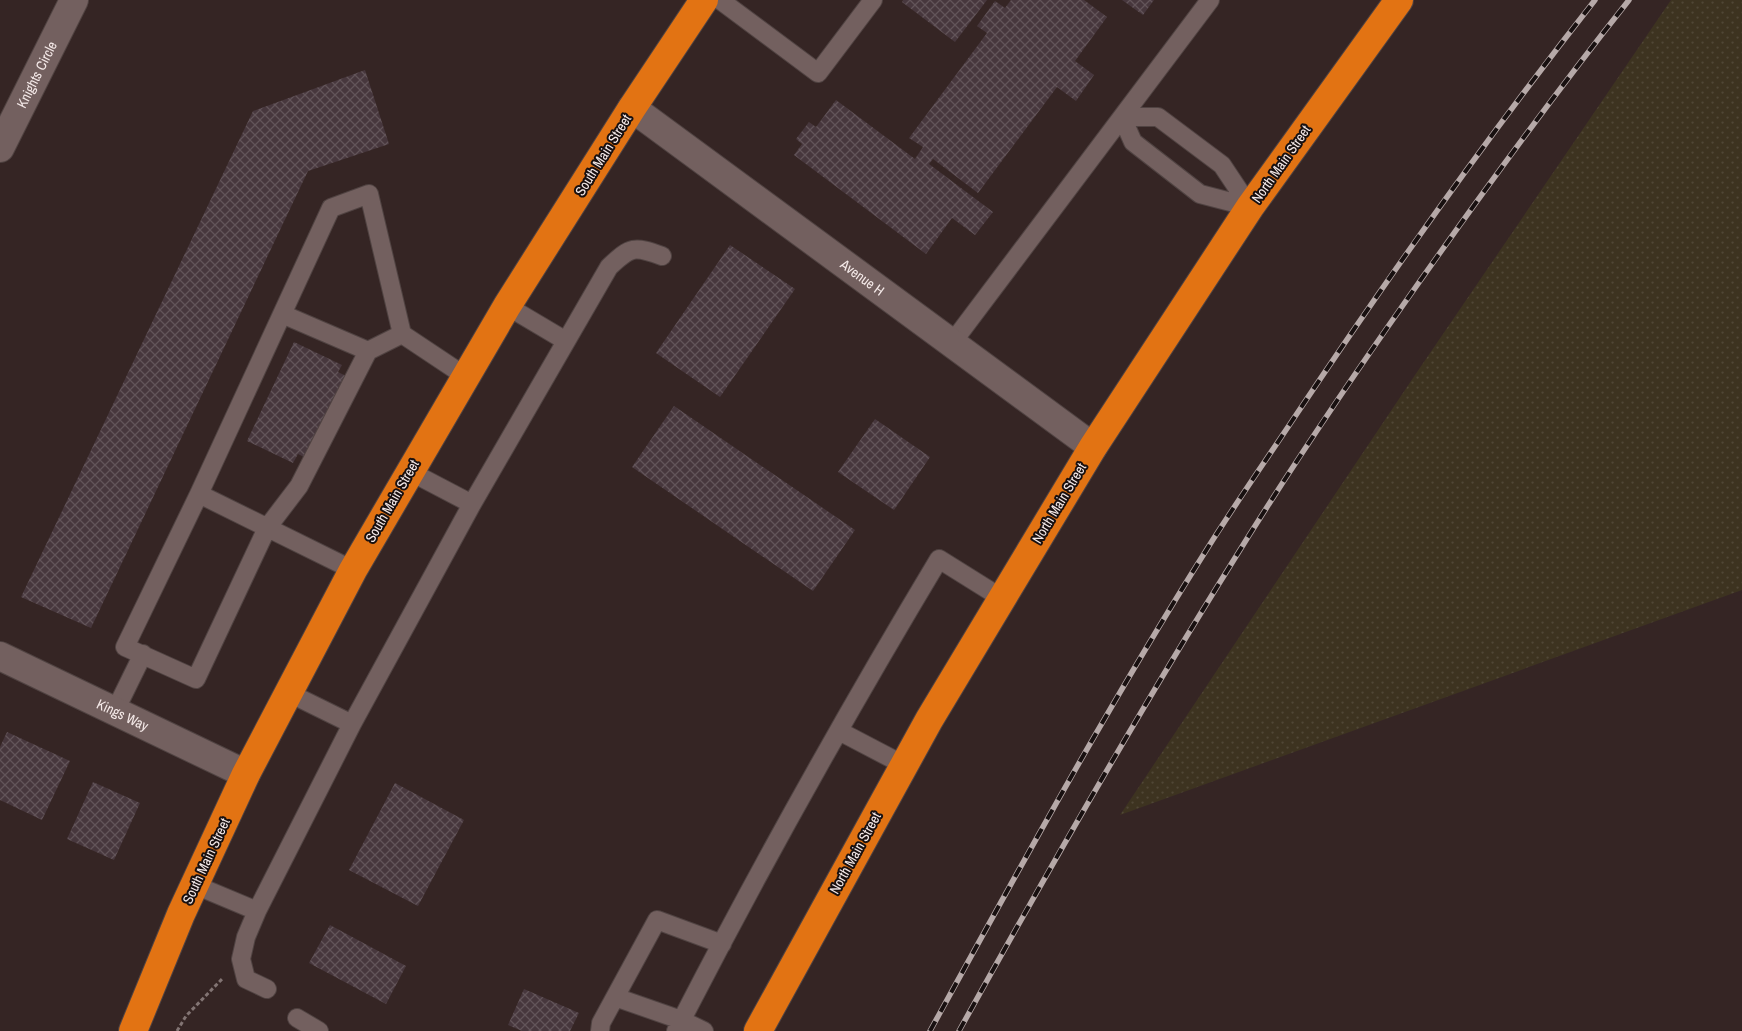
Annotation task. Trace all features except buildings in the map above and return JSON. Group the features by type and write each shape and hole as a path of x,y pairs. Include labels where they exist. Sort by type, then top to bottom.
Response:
{"highway":[{"name":"South Main Street","path":"132,1031 195,884 246,774 353,570 409,471 507,306 632,108 704,0"},
{"name":"North Main Street","path":"758,1031 929,720 1093,447 1250,207 1399,0"}],"street":[{"name":"Knights Circle","path":"0,148 74,0"},
{"name":"Avenue H","path":"632,108 1093,447"},
{"name":"Kings Way","path":"0,656 246,774"}],"lane":[{"path":"720,0 818,73 873,0"},
{"path":"952,342 1210,0"},
{"path":"1122,117 1133,142 1200,194 1250,207"},
{"path":"1122,117 1158,118 1222,165 1250,207"},
{"path":"402,334 368,352 300,486 267,528 196,679 125,647 199,494 331,208 369,194 402,334 465,376"},
{"path":"267,989 246,979 241,959 246,937 257,911 352,724 472,504 610,267 625,252 642,249 662,256"},
{"path":"507,306 566,341"},
{"path":"282,314 368,352"},
{"path":"409,471 472,504"},
{"path":"199,494 353,570"},
{"path":"678,1026 782,830 886,647 939,559 1003,599"},
{"path":"115,711 142,654"},
{"path":"288,693 352,724"},
{"path":"839,731 904,764"},
{"path":"195,884 257,911"},
{"path":"600,1031 601,1023 657,920 722,944"},
{"path":"615,997 678,1026 704,1031"},
{"path":"297,1018 319,1031"}],"path":[{"path":"178,1031 186,1016 241,959"}],"shaded area":[{"path":"1671,0 1742,0 1742,590 1120,815 1415,375"}],"railway":[{"path":"930,1031 1099,728 1217,533 1402,260 1477,155 1595,0"},
{"path":"959,1031 1125,739 1251,532 1295,464 1362,364 1462,222 1544,110 1629,0"}]}
